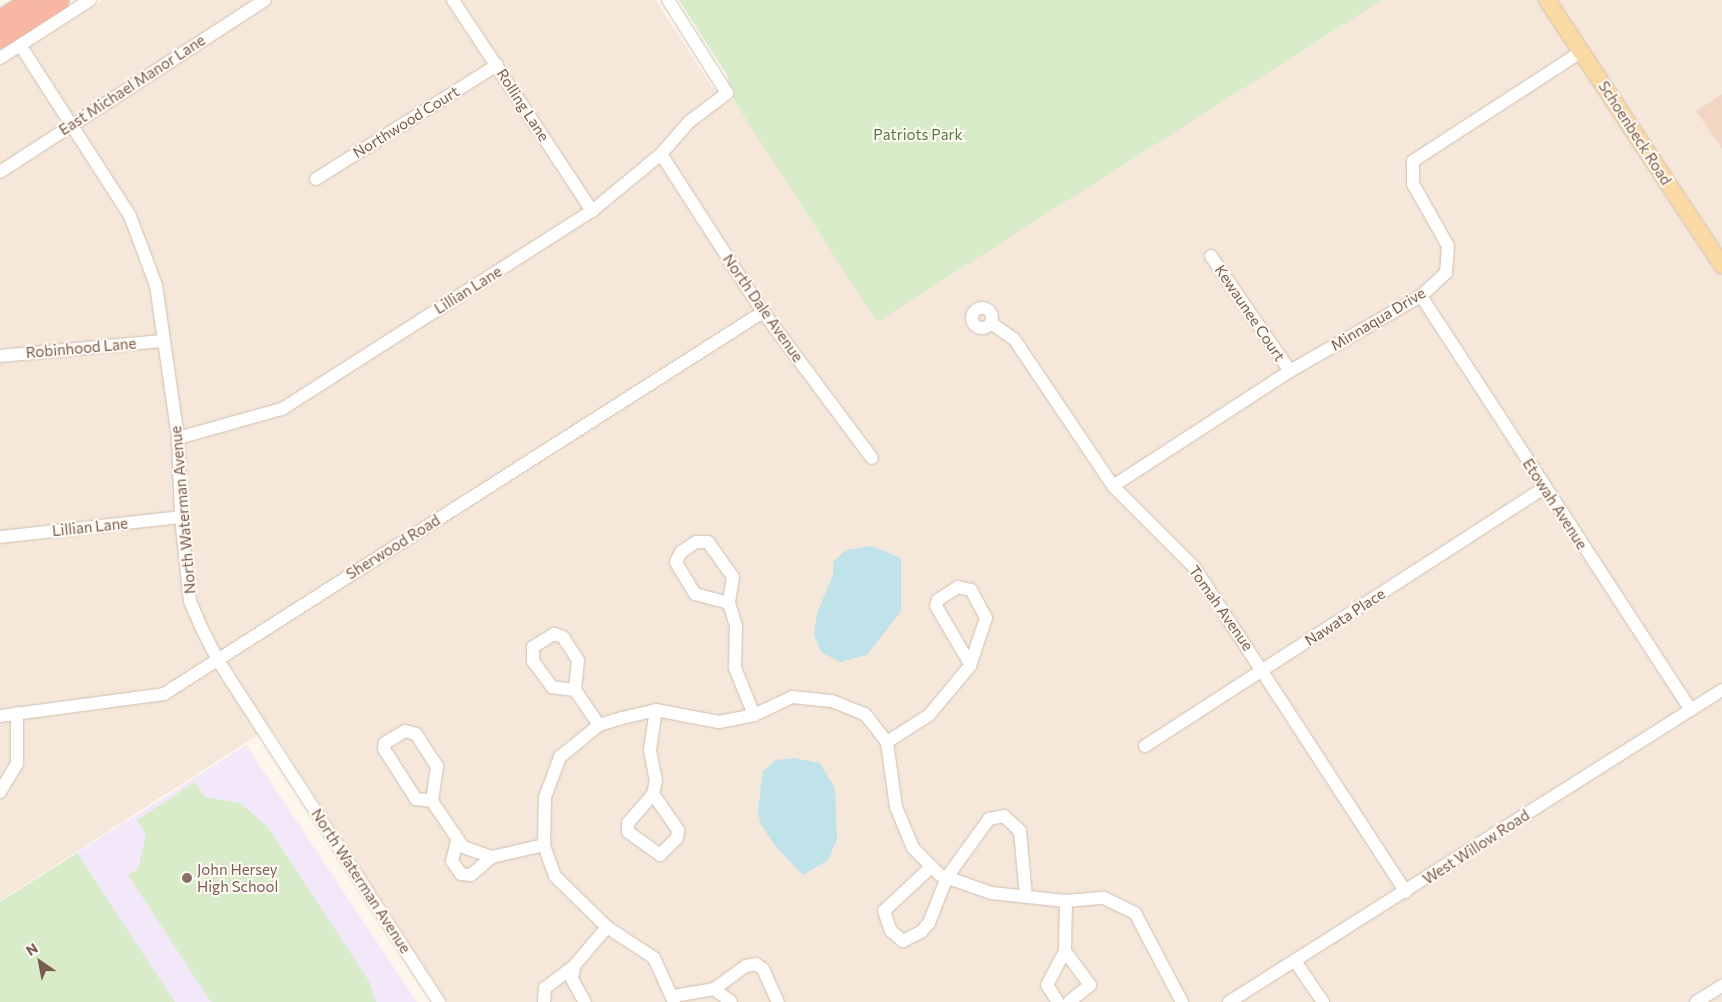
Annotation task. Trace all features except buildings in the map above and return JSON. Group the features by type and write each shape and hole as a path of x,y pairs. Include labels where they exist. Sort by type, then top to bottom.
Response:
{"highway":[{"path":"0,19 30,0"},
{"path":"0,38 60,0"}],"main road":[{"name":"Schoenbeck Road","path":"1547,0 1722,265"}],"street":[{"path":"0,58 90,0"},
{"name":"East Michael Manor Lane","path":"0,172 71,123 265,0"},
{"name":"Rolling Lane","path":"454,0 592,211"},
{"name":"Lillian Lane","path":"178,438 282,409 592,211 661,154 689,122 727,92 668,0"},
{"name":"North Waterman Avenue","path":"20,45 134,225 156,284 161,341 178,438 181,517 190,601 217,659 438,1002"},
{"name":"Minnaqua Drive","path":"1113,486 1290,370 1422,296 1446,273 1448,246 1413,184 1413,161 1581,52"},
{"name":"Northwood Court","path":"316,179 497,65"},
{"name":"North Dale Avenue","path":"661,154 763,312 872,458"},
{"name":"Kewaunee Court","path":"1211,256 1290,370"},
{"name":"Etowah Avenue","path":"1422,296 1544,488 1691,710"},
{"name":"Sherwood Road","path":"0,716 164,694 763,312"},
{"name":"Tomah Avenue","path":"991,323 1014,339 1113,486 1194,567 1263,670 1406,892"},
{"name":"Robinhood Lane","path":"0,356 161,341"},
{"name":"Nawata Place","path":"1145,746 1544,488"},
{"name":"Lillian Lane","path":"0,537 181,517"},
{"path":"729,603 695,594 676,562 681,552 703,540 713,545 733,577 729,603 736,626 735,668 754,715"},
{"path":"887,742 929,715 963,678 970,664 986,618 971,590 958,587 938,600 936,606 970,664"},
{"path":"575,690 559,690 547,683 533,661 534,647 554,634 563,637 580,668 575,690 599,726"},
{"name":"West Willow Road","path":"1229,1002 1406,892 1722,690"},
{"path":"778,1002 763,969 756,964 746,966 714,989 674,999 654,958 607,927 555,876 544,846 545,797 560,757 599,726 656,710 719,722 754,715 792,697 832,701 865,714 887,742 896,806 913,848 931,867 947,878 991,893 1066,901 1104,898 1135,913 1182,1002"},
{"path":"653,794 678,830 677,838 660,855 628,832 628,823 653,794 656,781 650,750 656,710"},
{"path":"0,792 17,764 17,713"},
{"path":"432,801 416,799 384,749 385,743 405,731 416,734 437,766 432,801 457,841 492,857"},
{"path":"931,867 884,911 896,937 903,941 921,932 936,908 947,878 980,826 988,819 1004,816 1020,831 1026,897"},
{"path":"457,841 452,861 461,874 471,875 492,857 544,846"},
{"path":"1058,1002 1047,985 1065,951 1066,901"},
{"path":"544,1002 545,988 574,966 607,927"},
{"path":"1065,951 1090,985 1069,1002"},
{"path":"1295,961 1323,1002"},
{"path":"574,966 572,979 585,1002"},
{"path":"1696,1002 1722,986"},
{"path":"714,989 731,1002"}],"shaded area":[{"path":"103,0 656,0 712,87 734,101 878,321 1382,0 1722,0 1722,1002 447,1002 270,727 0,901 0,65"},
{"name":"John Hersey High School","path":"246,745 417,1002 0,1002 0,902"}],"green space":[{"name":"Patriots Park","path":"679,0 1382,0 877,322 734,101 727,75"},
{"path":"195,782 205,797 240,803 267,826 369,981 376,1002 211,1002 128,875 138,869 146,835 137,820"},
{"path":"77,853 175,1002 0,1002 0,902"}],"water":[{"path":"872,546 901,558 901,611 867,655 840,662 821,652 814,635 817,613 833,575 833,562 846,550"},
{"path":"794,758 820,763 835,788 837,839 828,860 803,875 776,847 760,823 758,810 763,771 776,760"}],"place":[{"name":"John Hersey High School","path":"187,878"}]}
